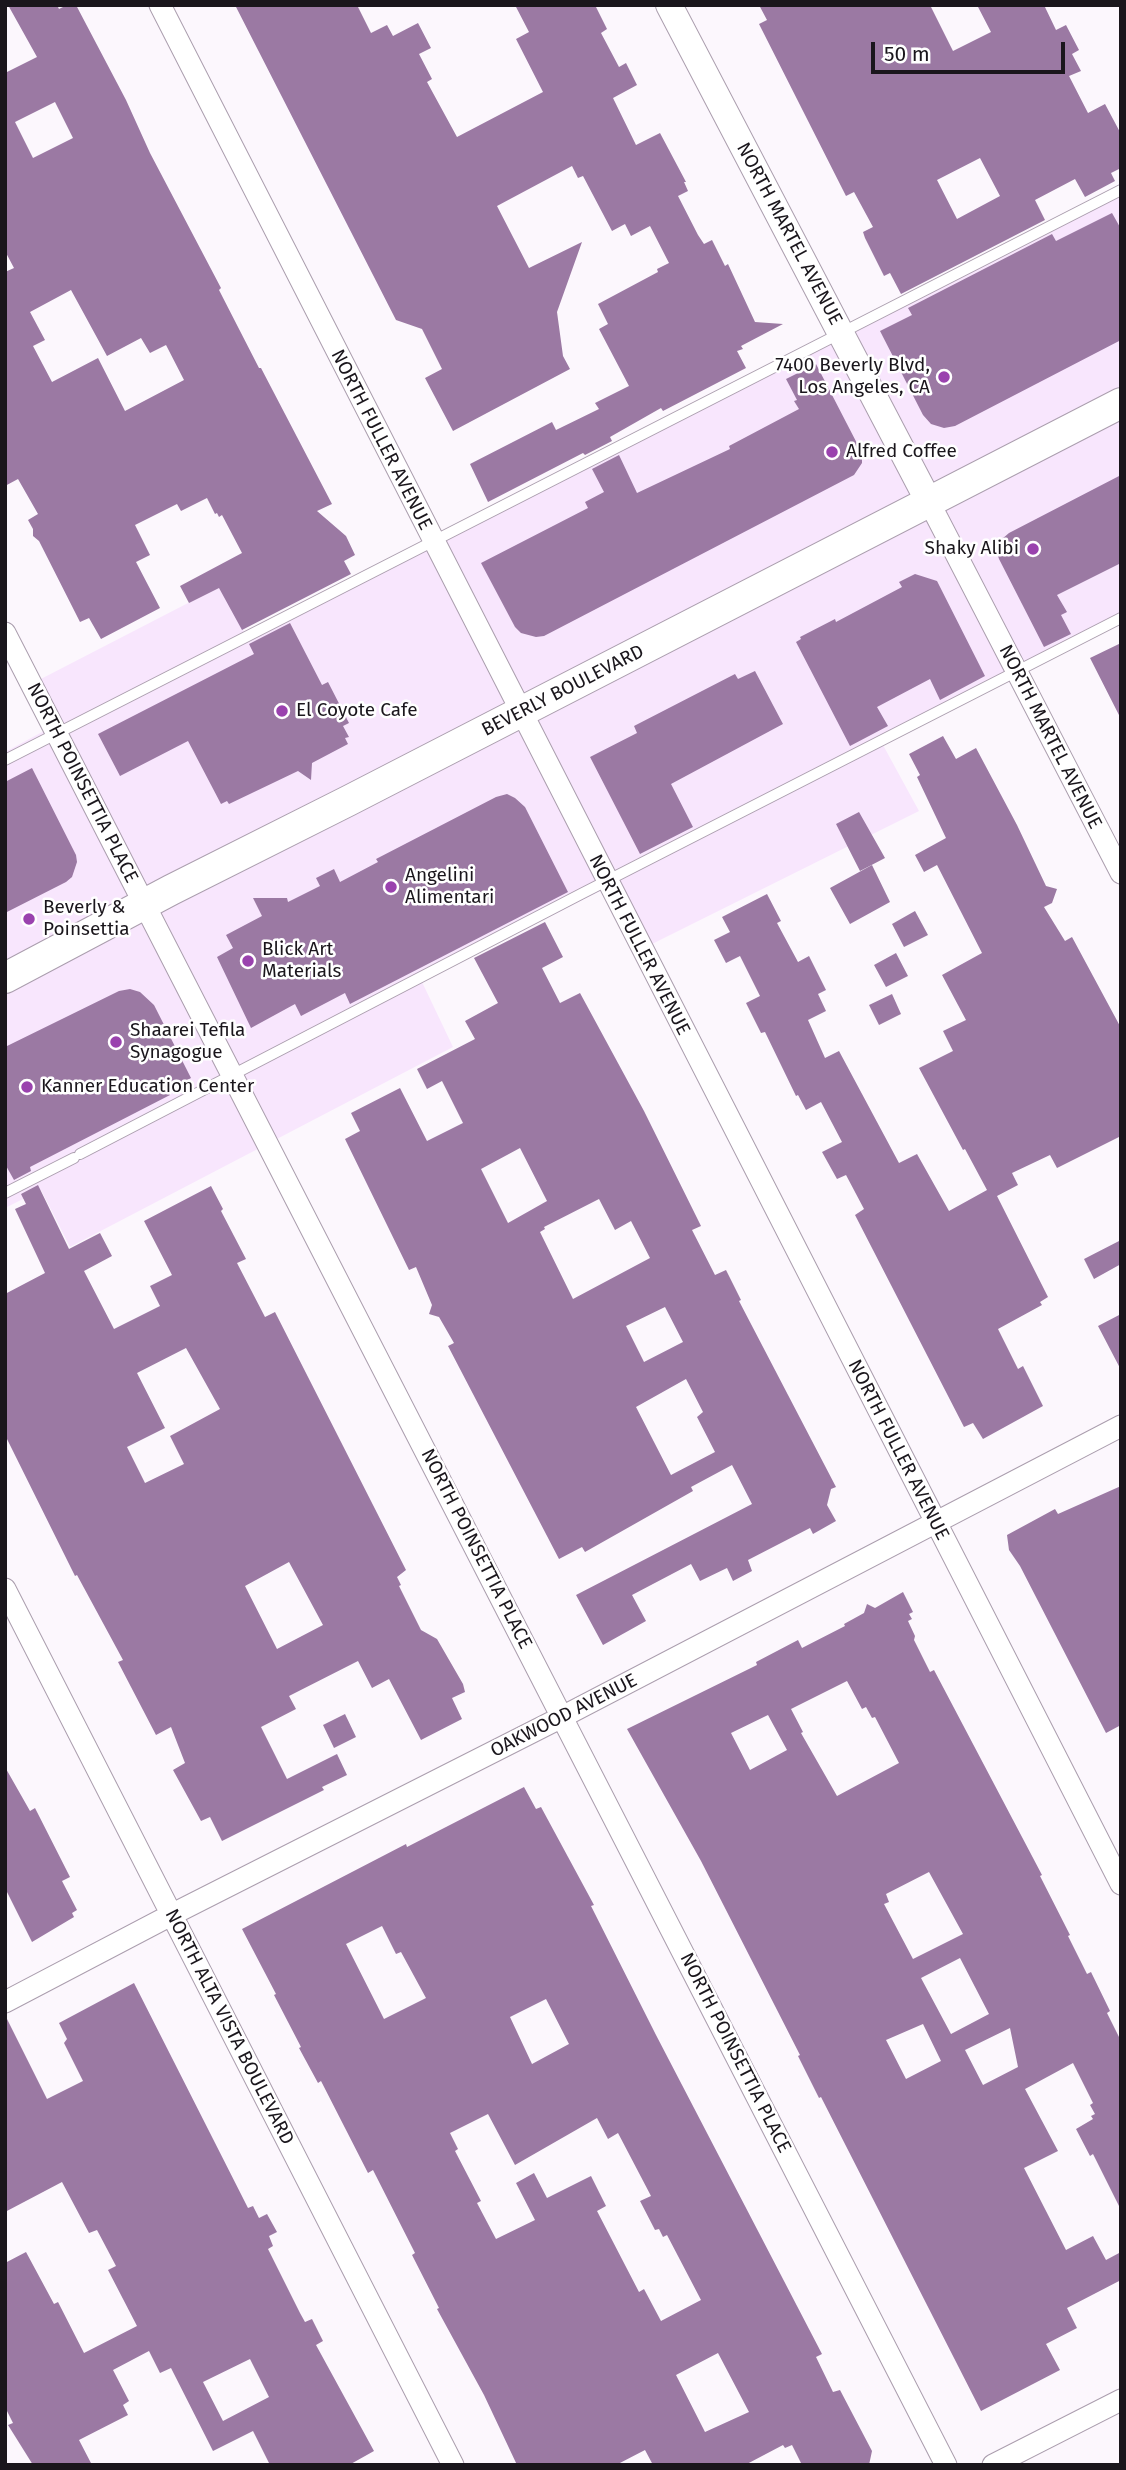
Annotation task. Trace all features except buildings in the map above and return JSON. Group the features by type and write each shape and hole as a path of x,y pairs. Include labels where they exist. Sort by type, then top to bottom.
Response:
{"main road":[{"name":"BEVERLY BOULEVARD","path":"5,978 1121,403"}],"street":[{"name":"NORTH FULLER AVENUE","path":"160,5 1121,1884"},
{"name":"NORTH MARTEL AVENUE","path":"669,5 1121,873"},
{"name":"NORTH POINSETTIA PLACE","path":"5,633 946,2465"},
{"name":"OAKWOOD AVENUE","path":"5,2003 1121,1426"},
{"name":"NORTH ALTA VISTA BOULEVARD","path":"5,1589 453,2465"},
{"path":"993,2465 1121,2400"}],"lane":[{"path":"5,760 1121,190"},
{"path":"5,1193 1121,618"}],"shaded area":[{"path":"1121,190 1121,622 883,745 919,811 640,950 606,888 422,982 453,1047 70,1247 41,1190 5,1208 5,752 57,724 37,681 221,586 245,634"}],"place":[{"name":"7400 Beverly Blvd, Los Angeles, CA","path":"944,377"},
{"name":"Alfred Coffee","path":"832,452"},
{"name":"Shaky Alibi","path":"1033,549"},
{"name":"El Coyote Cafe","path":"282,711"},
{"name":"Angelini Alimentari","path":"391,887"},
{"name":"Beverly & Poinsettia","path":"29,919"},
{"name":"Blick Art Materials","path":"248,961"},
{"name":"Shaarei Tefila Synagogue","path":"116,1042"},
{"name":"Kanner Education Center","path":"27,1087"}]}
